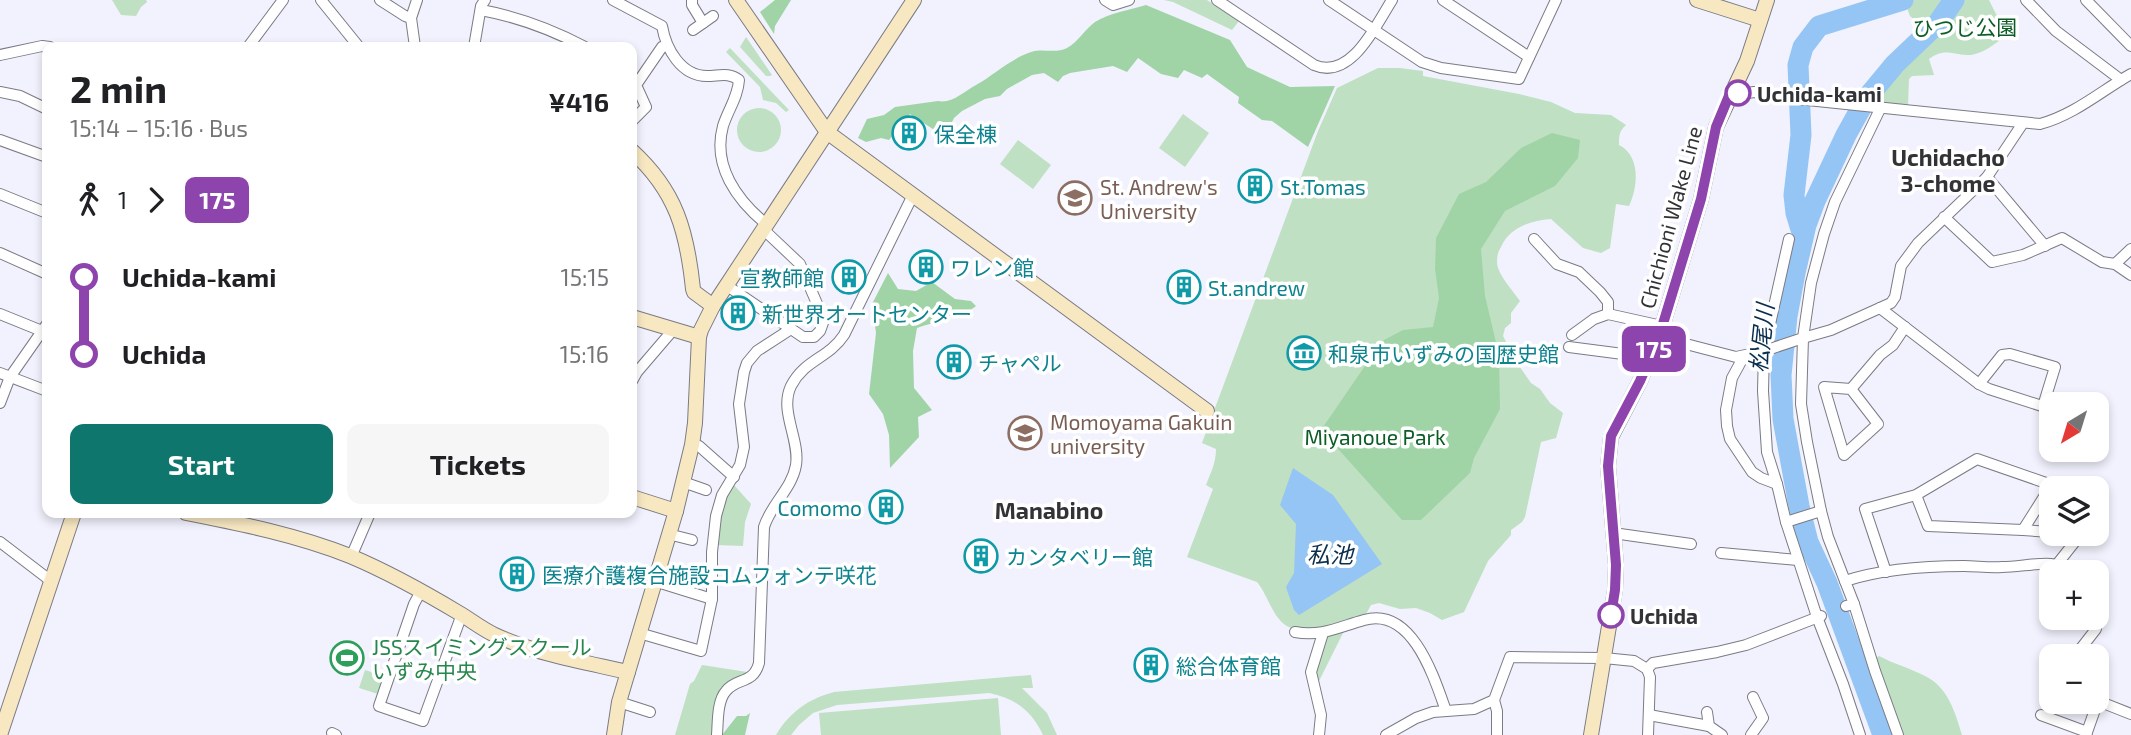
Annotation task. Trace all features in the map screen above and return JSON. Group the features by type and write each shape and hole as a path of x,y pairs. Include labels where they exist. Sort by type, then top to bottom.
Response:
{"street":[{"path":"253,42 283,0"},
{"path":"321,0 355,42"},
{"path":"380,0 411,18"},
{"path":"414,42 411,18 417,0"},
{"path":"613,0 662,26 667,46 680,64 696,74 725,74 735,76 739,80 723,125 721,157 726,177 741,200 800,264 824,320 820,331 814,337 803,337 726,285"},
{"path":"692,0 692,5 708,19 693,30"},
{"path":"736,0 827,132 1207,411"},
{"path":"614,735 619,702 676,511 692,445 701,330 713,306 764,226 914,0"},
{"path":"1105,0 1113,5 1129,0"},
{"path":"1217,0 1322,69 1347,62 1354,56 1392,0"},
{"path":"1329,0 1422,62 1441,68 1519,79 1556,0"},
{"path":"1443,0 1529,57"},
{"path":"1697,0 1760,20"},
{"name":"Chichioni Wake Line","path":"1591,735 1615,590 1616,565 1608,466 1611,436 1661,332 1701,199 1716,127 1747,61 1768,0"},
{"path":"1731,91 2040,124 2053,121 2126,77 2056,31 2026,0"},
{"path":"2086,0 2131,46"},
{"path":"475,42 483,5 559,33 576,42"},
{"path":"0,55 42,46"},
{"path":"637,74 662,47 667,46"},
{"path":"637,87 646,107 637,116"},
{"path":"0,92 20,96 42,106"},
{"path":"1878,107 1832,213 1811,283 1800,339 1801,404 1819,512 1845,581 1850,605 1899,735"},
{"path":"1572,335 1594,319 1608,314 1736,357 1831,330 1891,303 1895,297 1901,266 1917,243 1987,177 2023,123"},
{"path":"0,139 42,155"},
{"path":"637,156 652,170 674,205 685,237 694,292 713,306"},
{"path":"1987,177 2045,246"},
{"path":"0,194 42,211"},
{"path":"717,735 724,694 731,686 751,677 757,671 759,663 764,527 771,509 790,482 796,464 795,440 787,407 788,393 806,365 834,348 844,335 913,195"},
{"path":"1944,217 1993,262 2022,255 2062,238 2102,262 2115,264 2131,275"},
{"path":"1534,239 1557,264 1579,272 1600,292 1608,302 1608,314"},
{"path":"1789,239 1767,350 1766,444 1798,560 1860,735"},
{"path":"2115,264 2131,249"},
{"path":"0,253 42,272"},
{"path":"1880,308 1979,384 2039,405"},
{"path":"0,314 42,326"},
{"path":"637,319 699,337"},
{"path":"1851,389 1880,355 1893,345 1905,327"},
{"path":"639,633 701,652 712,599 712,552 716,516 722,495 740,465 744,447 739,404 747,363 757,351 791,329"},
{"path":"637,372 673,330"},
{"path":"0,403 5,375 42,331"},
{"path":"1569,347 1623,354 1648,362"},
{"path":"1979,384 2002,355 2010,354 2055,367 2050,392"},
{"path":"1744,356 1732,378 1726,410 1730,439 1752,471 1777,484"},
{"path":"5,375 42,389"},
{"path":"1824,387 1851,389 1878,424 1844,455 1824,387"},
{"path":"692,445 699,446 734,477"},
{"path":"1886,572 1865,509 1916,495 1977,459 2046,483 2047,492 2023,530"},
{"path":"683,482 706,490"},
{"path":"1916,495 1928,526 2039,531"},
{"path":"637,499 676,511"},
{"path":"1787,521 1819,512"},
{"path":"0,735 72,518"},
{"path":"209,518 284,534 351,557 421,591 491,633 529,648 628,672"},
{"path":"351,557 368,518"},
{"path":"1613,533 1691,544"},
{"path":"668,534 692,540"},
{"path":"0,542 51,582"},
{"path":"2061,560 2072,546"},
{"path":"1721,553 1798,560"},
{"path":"1845,581 1863,575 1932,567 2039,565"},
{"path":"654,581 712,599"},
{"path":"421,591 414,604 379,706 424,721 462,614"},
{"path":"1647,669 1653,663 1746,645 1819,617"},
{"path":"1294,632 1323,633 1373,618 1394,621 1408,634 1422,654 1446,711"},
{"path":"2084,644 2095,630"},
{"path":"1319,735 1321,715 1311,672 1323,633"},
{"path":"1497,735 1494,699 1510,657 1634,661 1647,669 1650,677 1648,735"},
{"path":"1753,697 1763,718 1753,734"},
{"path":"1386,735 1433,712 1474,709 1494,699"},
{"path":"619,702 650,712"},
{"path":"2109,706 2131,714"},
{"path":"1707,712 1709,726"},
{"path":"2041,715 2086,733 2093,714"},
{"path":"1648,715 1709,726 1722,735"}],"green space":[{"path":"112,0 147,2 136,16 121,15"},
{"path":"775,0 791,0 775,26 774,34 760,12"},
{"path":"1164,0 1207,0 1239,21 1232,30"},
{"name":"ひつじ公園","path":"1904,0 1989,0 1996,14 2007,25 2006,35 1977,53 1943,53 1929,59 1934,75 1912,76 1909,79 1908,106 1851,103 1919,26 1910,16"},
{"path":"1146,5 1230,40 1247,67 1290,87 1335,86 1308,147 1272,121 1262,120 1238,103 1239,97 1207,74 1202,78 1184,70 1178,78 1161,74 1138,58 1127,72 1113,66 1070,73 1058,82 1044,73 1032,75 1000,96 985,99 962,111 954,118 945,137 910,114 889,140 881,138 866,142 858,138 867,119 884,115 895,107 953,99 1023,55 1067,48 1101,19"},
{"path":"746,37 772,75 766,76 740,47"},
{"path":"730,48 789,110 786,112 776,103 763,100 760,87 726,52"},
{"name":"Miyanoue Park","path":"1378,68 1423,71 1423,76 1519,94 1551,102 1575,113 1611,115 1626,125 1620,134 1619,145 1631,156 1636,181 1629,206 1616,204 1610,248 1601,253 1583,248 1551,219 1528,223 1515,230 1505,240 1497,257 1500,272 1520,301 1511,313 1511,323 1505,328 1503,336 1531,383 1563,413 1556,438 1541,442 1525,517 1511,530 1511,535 1488,561 1464,612 1442,620 1416,608 1400,609 1379,603 1371,605 1366,614 1333,625 1297,630 1279,619 1257,582 1187,557 1213,489 1206,485 1216,449 1202,443 1318,131 1337,88"},
{"path":"759,108 768,109 775,114 780,121 780,139 775,146 768,151 759,152 750,151 743,146 738,139 737,130 738,121 743,114 750,109"},
{"path":"1183,114 1209,133 1185,167 1159,148"},
{"path":"1552,133 1580,140 1578,158 1555,186 1505,211 1481,249 1485,296 1499,355 1500,409 1474,458 1470,473 1421,520 1402,520 1321,430 1382,341 1403,330 1433,327 1439,298 1435,269 1436,238 1459,194 1486,182 1521,148"},
{"path":"1018,140 1051,165 1033,189 1000,164"},
{"path":"888,273 898,289 916,291 932,282 955,299 971,301 976,306 956,316 917,328 913,351 914,388 932,410 918,417 919,437 890,468 889,435 883,414 869,394 876,333 872,304"},
{"path":"734,485 751,504 745,522 743,546 716,545 722,505"},
{"path":"1345,629 1317,685 1316,671 1326,636"},
{"path":"1879,656 1925,676 1940,687 1953,709 1962,735 1902,735 1875,659"},
{"path":"702,665 747,672 719,692 712,735 675,735 690,684"},
{"path":"365,670 384,676 378,694 359,688"},
{"path":"1031,675 1033,688 1022,688 1047,713 1057,735 1043,735 1034,719 1022,707 1007,698 989,693 837,705 813,713 791,735 776,735 800,708 816,698 834,692"},
{"path":"998,698 1001,735 821,735 819,713"},
{"path":"750,713 745,735 722,735 737,716"}],"water":[{"name":"私池","path":"1293,468 1333,495 1382,564 1299,615 1294,610 1286,587 1294,573 1296,524 1280,505"}],"waterway":[{"name":"松尾川","path":"1803,236 1794,195 1801,135 1798,65 1803,47 1819,26 1903,0"},
{"name":"松尾川","path":"1883,735 1827,583 1808,542 1783,419 1781,375 1795,273 1806,225 1815,201 1866,99 1895,64 1938,23 1954,0"}],"bus line":[{"name":"175","path":"1611,615 1616,565 1608,466 1611,436 1659,337 1701,199 1716,127 1731,91 1738,93"}],"place":[{"name":"Uchida-kami","path":"1738,93"},
{"name":"保全棟","path":"909,133"},
{"name":"St.Tomas","path":"1255,186"},
{"name":"St. Andrew's University","path":"1075,198"},
{"name":"ワレン館","path":"926,267"},
{"name":"宣教師館","path":"849,277"},
{"name":"St.andrew","path":"1184,287"},
{"name":"新世界オートセンター","path":"738,313"},
{"name":"和泉市いずみの国歴史館","path":"1304,353"},
{"name":"チャペル","path":"954,362"},
{"name":"Momoyama Gakuin university","path":"1025,433"},
{"name":"Comomo","path":"886,507"},
{"name":"カンタベリー館","path":"981,556"},
{"name":"医療介護複合施設コムフォンテ咲花","path":"517,574"},
{"name":"Uchida","path":"1611,615"},
{"name":"JSSスイミングスクール いずみ中央","path":"347,658"},
{"name":"総合体育館","path":"1151,665"}],"district":[{"name":"Uchidacho 3-chome","path":"1948,170"},
{"name":"Manabino","path":"1049,510"}]}
